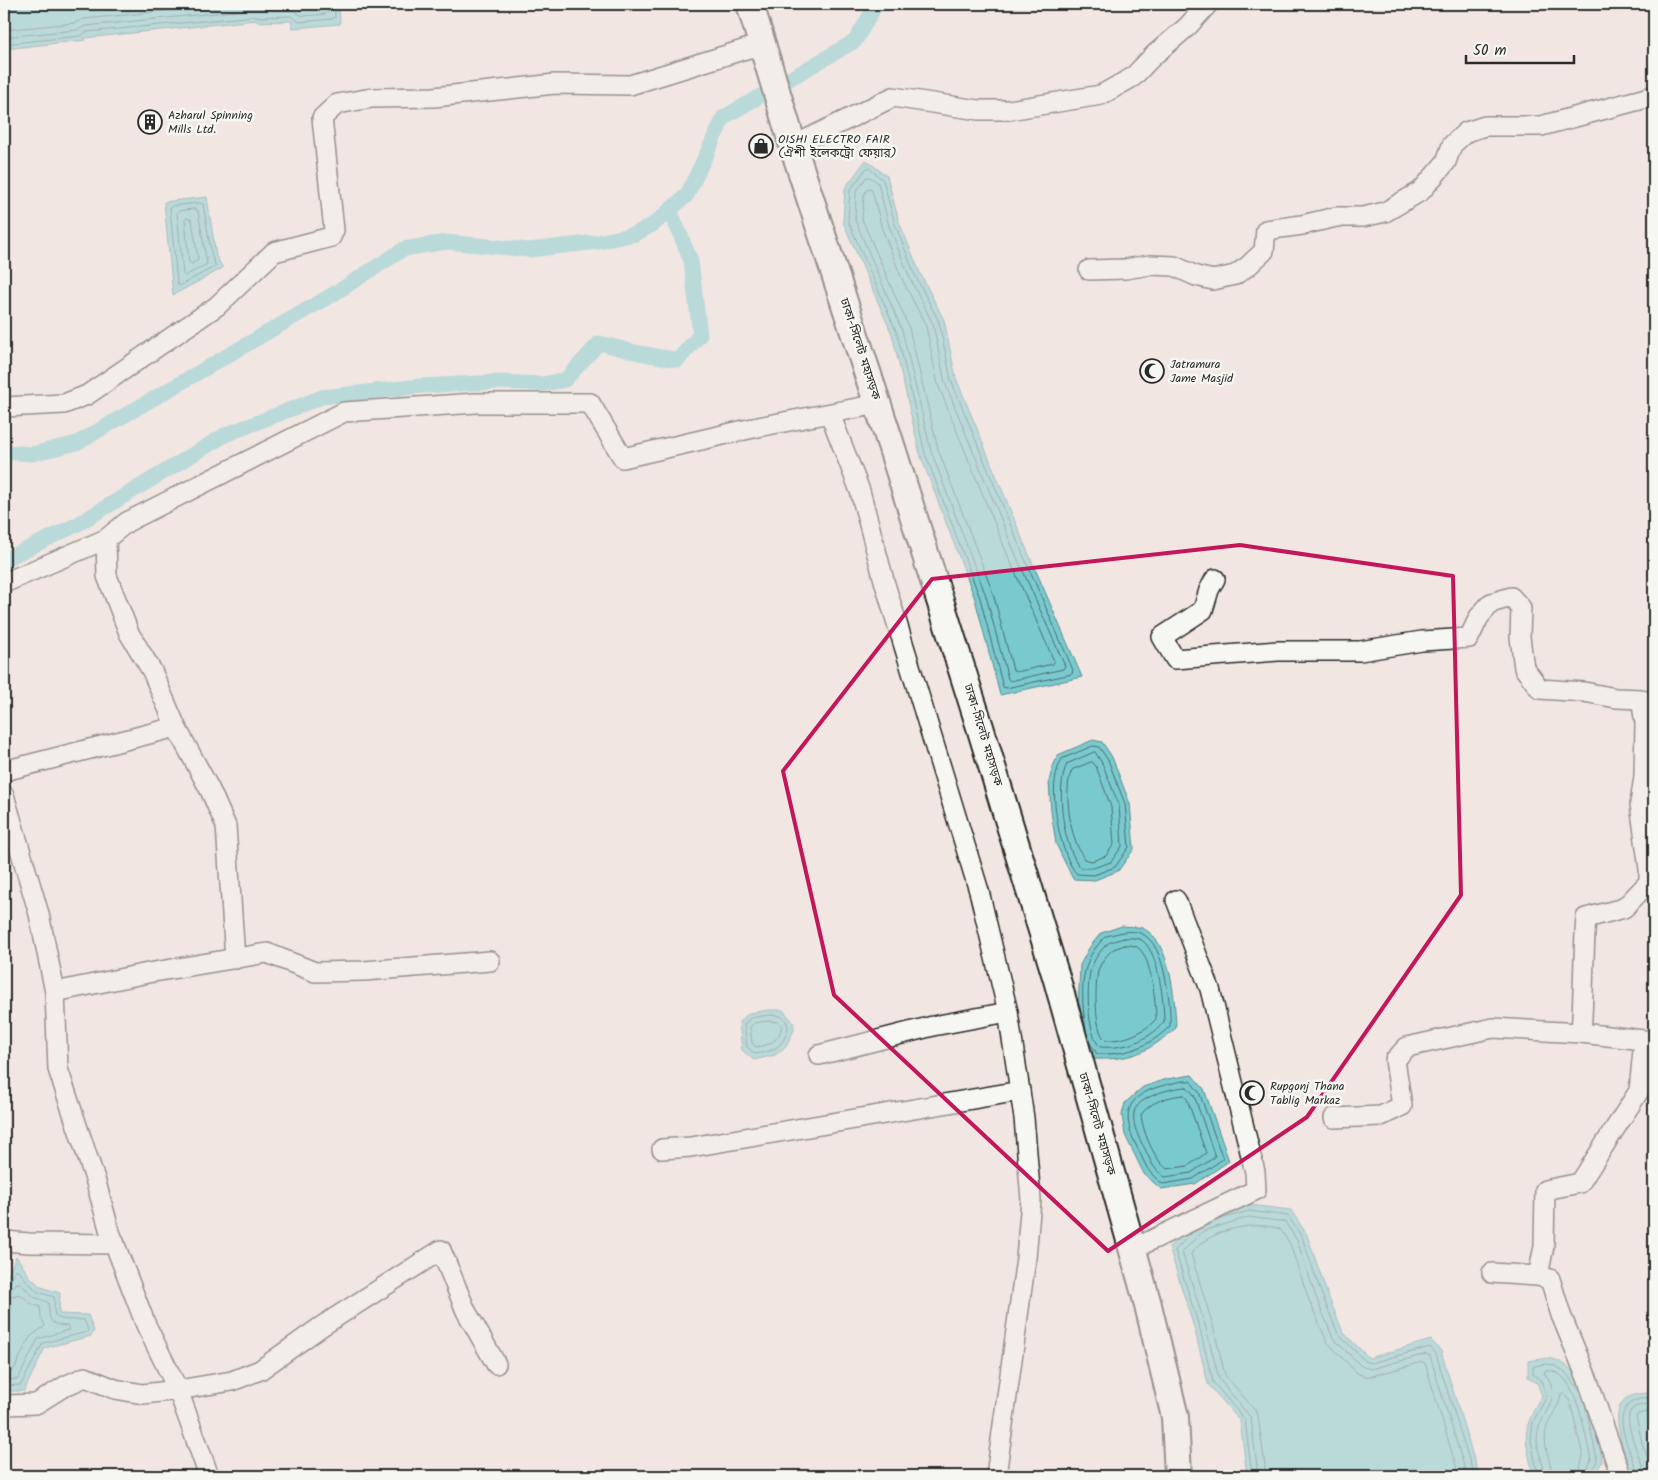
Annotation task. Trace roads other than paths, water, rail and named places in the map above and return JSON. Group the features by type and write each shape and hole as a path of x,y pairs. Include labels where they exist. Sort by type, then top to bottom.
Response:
{"highway":[{"name":"ঢাকা-সিলেট মহাসড়ক","path":"750,4 783,116 878,404 980,727 1057,980 1147,1301 1174,1417 1178,1476"}],"street":[{"path":"793,146 893,97 978,110 1010,110 1101,95 1133,77 1154,54 1187,27 1208,4"},
{"path":"4,407 64,404 87,395 217,306 274,252 331,237 334,230 322,118 337,104 372,98 434,97 556,84 630,85 764,50"},
{"path":"1089,270 1125,269 1150,265 1174,266 1196,276 1213,280 1235,274 1248,266 1264,251 1266,230 1302,225 1336,217 1363,217 1385,212 1420,191 1446,162 1452,145 1466,132 1484,126 1541,126 1654,96"},
{"path":"4,583 106,539 127,522 344,412 476,403 590,402 623,458 753,428 878,404"},
{"path":"830,414 860,492 885,584 979,891 1008,1012 1020,1092 1031,1200 1026,1258 996,1476"},
{"path":"106,539 107,576 129,633 152,671 176,727 210,790 226,826 235,959"},
{"path":"1215,579 1209,590 1203,610 1162,637 1175,659 1278,651 1360,651 1422,641 1469,638 1479,617 1491,603 1511,596 1521,608 1520,637 1524,668 1540,689 1584,692 1616,698 1648,699 1645,723 1644,776 1640,804 1650,882 1624,908 1586,918 1581,1032"},
{"path":"4,771 176,727"},
{"path":"4,795 39,914 55,992 58,1069 114,1244 146,1325 178,1390 209,1476"},
{"path":"1133,1249 1256,1190 1255,1172 1210,989 1176,900"},
{"path":"55,992 148,973 267,953 315,972 364,971 490,961"},
{"path":"819,1055 933,1026 1008,1012"},
{"path":"1334,1118 1381,1116 1402,1106 1395,1060 1406,1047 1493,1028 1581,1032 1644,1040 1640,1091 1580,1183 1545,1190 1544,1246 1538,1276"},
{"path":"662,1149 691,1147 1020,1092"},
{"path":"4,1241 114,1244"},
{"path":"4,1405 36,1404 65,1386 85,1377 115,1388 144,1394 232,1381 260,1370 322,1326 441,1250 466,1311 496,1364"},
{"path":"1492,1273 1538,1276 1550,1280 1561,1315 1587,1378 1621,1476"}],"water":[{"path":"4,4 339,4 340,24 293,28 291,21 257,22 257,20 85,38 85,40 4,49"},
{"path":"866,160 887,176 899,222 920,273 944,320 956,378 1026,548 1082,677 1000,695 975,599 920,454 892,334 843,222 845,188"},
{"path":"207,197 216,256 223,268 173,295 164,202"},
{"path":"1093,740 1102,742 1112,757 1130,804 1134,849 1118,871 1095,880 1073,879 1056,844 1049,782 1058,755"},
{"path":"1122,926 1142,928 1152,935 1159,945 1170,972 1176,1028 1156,1044 1138,1053 1118,1058 1093,1059 1083,1042 1078,1012 1080,965 1089,948 1101,933"},
{"path":"783,1010 793,1022 794,1030 785,1048 775,1055 754,1060 742,1050 739,1022 749,1013"},
{"path":"1192,1075 1204,1089 1229,1161 1195,1184 1161,1189 1144,1174 1125,1135 1122,1115 1125,1103 1143,1087 1167,1079"},
{"path":"1249,1205 1291,1210 1307,1235 1343,1332 1369,1358 1431,1340 1441,1351 1479,1476 1245,1476 1246,1467 1240,1421 1208,1384 1195,1331 1169,1247 1198,1221"},
{"path":"16,1256 30,1277 41,1287 60,1293 59,1314 88,1315 94,1331 91,1336 45,1348 24,1391 4,1391 4,1285"},
{"path":"1549,1358 1567,1366 1579,1382 1584,1394 1601,1453 1602,1461 1595,1476 1534,1476 1526,1435 1530,1418 1542,1396 1537,1383 1528,1377 1528,1361"},
{"path":"1654,1392 1654,1476 1635,1476 1620,1438 1618,1416 1624,1400 1633,1395"},
{"path":"1055,1471 1074,1471 1084,1476 1047,1476"}],"waterway":[{"path":"4,452 32,454 77,443 337,292 404,249 446,242 529,250 598,242 635,234 654,224 687,195 724,117 855,41 875,4"},
{"path":"4,560 78,524 225,435 322,397 421,386 498,382 543,384 565,380 599,343 678,360 700,335 691,261 670,210"}],"place":[{"name":"Azharul Spinning Mills Ltd.","path":"150,122"},
{"name":"OISHI ELECTRO FAIR (ঐশী ইলেকট্রো ফেয়ার)","path":"761,146"},
{"name":"Jatramura Jame Masjid","path":"1152,371"},
{"name":"Rupgonj Thana Tablig Markaz","path":"1252,1093"}]}
